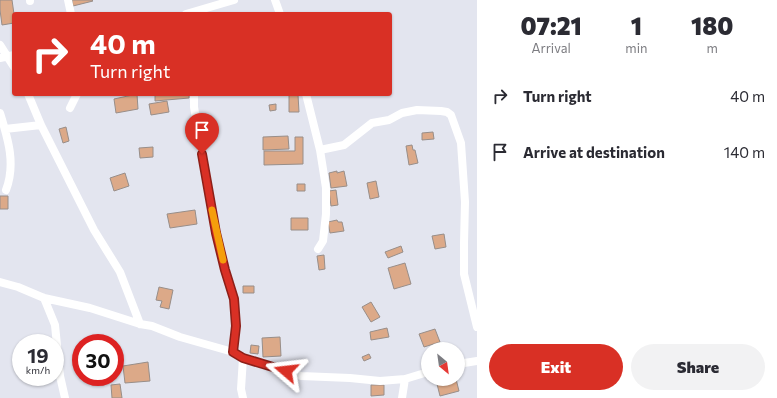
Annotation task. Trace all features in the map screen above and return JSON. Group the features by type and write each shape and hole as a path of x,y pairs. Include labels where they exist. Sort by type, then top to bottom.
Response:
{"street":[{"path":"68,0 71,12"},
{"path":"193,12 234,0"},
{"path":"275,0 279,12"},
{"path":"0,45 7,56"},
{"path":"29,96 41,125 94,230 120,272 140,324"},
{"path":"70,108 76,96"},
{"path":"194,96 194,107 216,233 234,299 236,326 233,352"},
{"path":"306,96 320,150 326,188 326,214 323,241 318,249"},
{"path":"320,150 344,145 372,122 388,120 402,113 417,110 442,111 451,115 461,143 465,202 464,274 477,327"},
{"path":"0,113 11,158 10,180 6,190"},
{"path":"5,129 41,125"},
{"path":"0,282 18,287 44,298 90,308 140,324 152,326 180,337 233,352 243,358 301,376 380,381 405,379 421,374"},
{"path":"44,298 55,325 60,376 65,398"},
{"path":"243,358 241,389 243,398"},
{"path":"465,363 477,361"},
{"path":"402,398 405,379"}],"building":[{"path":"0,0 12,0 14,12 12,12 12,23 2,25"},
{"path":"72,0 92,0 93,1 73,6"},
{"path":"128,96 137,96 138,109 116,113 114,99"},
{"path":"155,96 189,96 189,98 155,101"},
{"path":"289,96 298,96 299,112 289,112"},
{"path":"167,101 169,112 151,115 149,104"},
{"path":"276,104 276,110 270,111 269,105"},
{"path":"66,127 69,141 63,143 59,129"},
{"path":"433,132 434,139 422,140 422,133"},
{"path":"288,136 289,149 263,150 263,137"},
{"path":"295,137 303,137 303,164 264,165 264,151 295,151"},
{"path":"412,145 413,150 415,150 418,163 409,165 406,146"},
{"path":"153,147 153,157 140,158 139,148"},
{"path":"337,171 337,173 344,171 347,186 331,188 329,173"},
{"path":"125,173 129,186 114,191 110,178"},
{"path":"376,181 379,197 370,199 367,183"},
{"path":"297,184 305,184 305,191 297,191"},
{"path":"336,190 338,205 331,206 329,191"},
{"path":"0,196 8,196 8,209 0,209"},
{"path":"195,210 197,224 170,228 167,214"},
{"path":"291,218 308,218 308,230 291,230"},
{"path":"337,220 338,222 342,222 344,231 330,233 328,222"},
{"path":"444,234 446,247 435,249 432,236"},
{"path":"401,246 403,252 388,258 385,252"},
{"path":"324,255 325,269 319,270 317,256"},
{"path":"405,263 411,284 394,289 388,268"},
{"path":"243,286 254,286 254,293 243,293"},
{"path":"159,287 173,290 169,309 160,307 162,301 156,300"},
{"path":"371,302 380,317 371,322 362,307"},
{"path":"387,328 389,337 371,340 370,332"},
{"path":"435,329 440,342 422,342 419,334"},
{"path":"280,337 281,356 263,357 262,338"},
{"path":"251,345 259,346 258,354 250,353"},
{"path":"369,354 371,358 364,361 362,357"},
{"path":"148,362 150,381 125,383 124,366"},
{"path":"371,385 384,385 384,395 371,396"},
{"path":"111,386 120,386 122,398 112,398"},
{"path":"438,386 458,386 459,391 440,396"}],"slow traffic":[{"path":"212,210 223,260"}],"route":[{"path":"202,154 216,233 234,299 236,326 233,352 243,358 286,371"}]}
